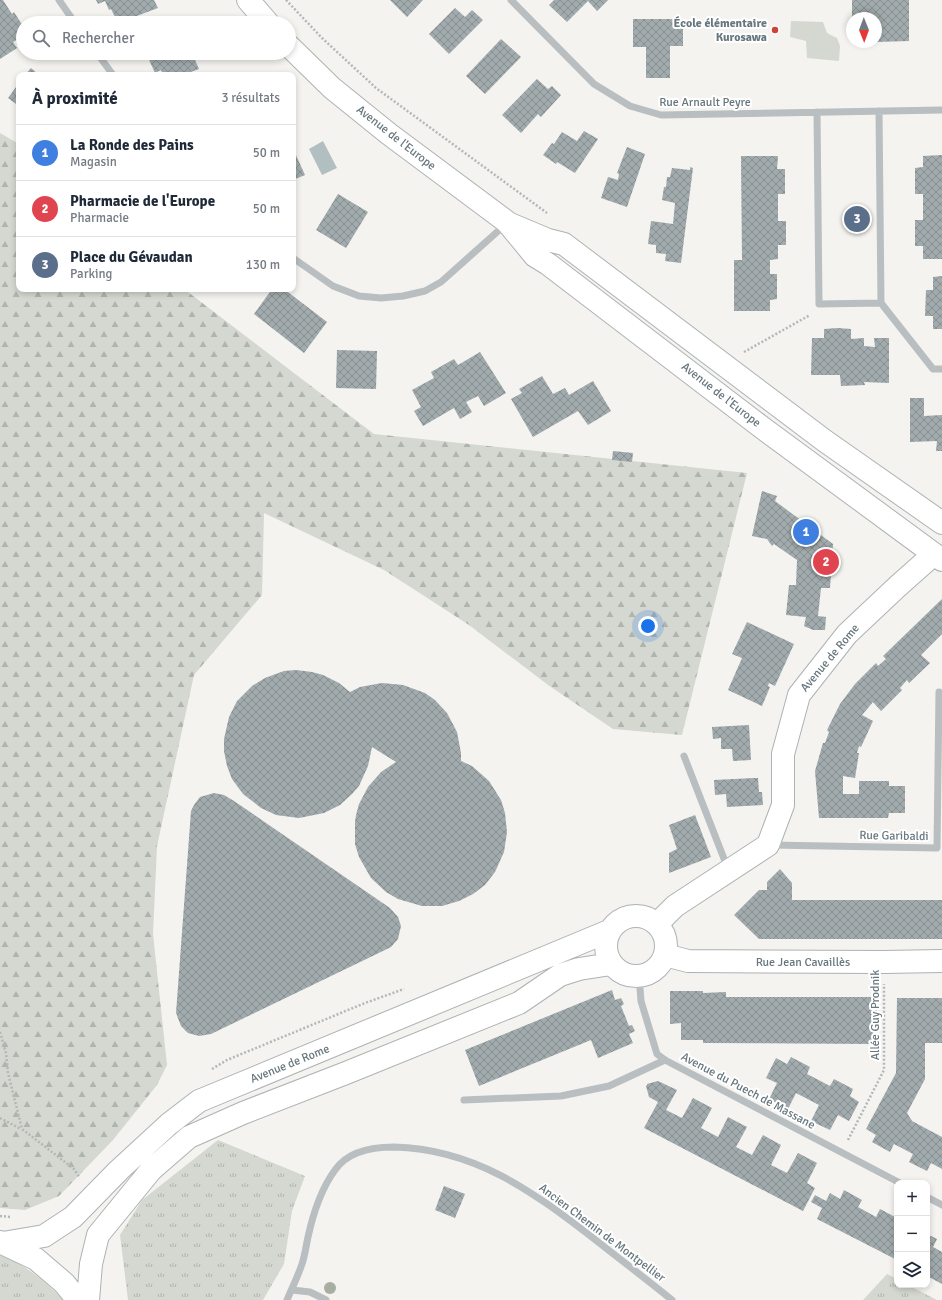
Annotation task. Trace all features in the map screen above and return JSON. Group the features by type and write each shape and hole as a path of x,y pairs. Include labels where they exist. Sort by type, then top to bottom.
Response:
{"main road":[{"path":"248,0 262,16"},
{"name":"Avenue de l'Europe","path":"296,53 338,93 507,222 548,240 564,244 825,441 942,523"},
{"name":"Avenue de l'Europe","path":"507,222 535,256 764,429 938,557"},
{"name":"Avenue de Rome","path":"768,845 783,805 784,754 799,695 847,634 898,586 938,557"},
{"path":"657,924 675,906 768,845"},
{"path":"630,916 644,917 657,924 662,930 667,946 662,963 656,969 648,974 629,976 619,971 611,964 607,956 606,940 614,925 621,919 630,916"},
{"name":"Avenue de Rome","path":"1,1242 28,1240 44,1236 73,1216 152,1139 199,1101 609,932"},
{"name":"Rue Jean Cavaillès","path":"665,955 688,961 942,961"},
{"path":"88,1300 91,1264 98,1234 151,1170 189,1138 242,1113 346,1073 519,1003 560,975 579,969 611,964"},
{"path":"1,1242 36,1259 64,1283 78,1300"}],"street":[{"path":"59,0 70,16"},
{"name":"Rue Arnault Peyre","path":"511,0 594,84 630,106 661,114 942,110"},
{"path":"102,60 111,72"},
{"path":"879,111 881,303 933,369 942,369"},
{"path":"817,112 819,304 881,303"},
{"path":"296,260 333,286 360,296 381,298 404,296 425,291 441,282 507,222"},
{"name":"Rue Garibaldi","path":"768,845 938,848 940,692"},
{"path":"684,756 729,871"},
{"name":"Avenue du Puech de Massane","path":"639,976 641,1001 657,1054 894,1180"},
{"path":"464,1100 561,1096 609,1086 666,1060"},
{"name":"Ancien Chemin de Montpellier","path":"287,1300 302,1263 315,1210 335,1170 349,1157 365,1149 384,1147 442,1152 499,1174 528,1190 555,1208 672,1300"},
{"path":"930,1199 942,1205"},
{"path":"292,1290 310,1292 326,1300"}],"path":[{"path":"743,352 809,316 819,304"},
{"name":"Allée Guy Prodnik","path":"841,1152 884,1070 884,962"},
{"path":"0,1032 6,1053 8,1073 22,1129"},
{"path":"0,1118 22,1129 74,1169 81,1180"}],"green space":[{"path":"791,21 823,22 827,33 837,38 840,46 839,61 807,58 806,41 790,37"},
{"path":"0,133 16,142 16,292 188,292 374,434 747,473 682,735 613,729 548,685 469,625 384,570 264,513 262,595 194,675 157,846 153,934 167,1065 157,1085 113,1140 59,1196 25,1210 0,1208"},
{"path":"218,1140 305,1176 292,1211 284,1264 263,1300 128,1300 120,1235 142,1200"},
{"path":"0,1255 26,1268 49,1286 63,1300 0,1300"},
{"path":"887,1274 894,1278 894,1288 914,1288 937,1300 863,1300"}],"shaded area":[{"path":"323,141 337,168 322,175 309,149"}],"building":[{"path":"0,0 3,0 12,14 14,12 17,16 16,40 13,42 16,49 0,59"},
{"path":"96,0 154,0 158,8 137,16 114,16 111,9 109,10 105,1 98,4"},
{"path":"390,0 423,0 407,17"},
{"path":"554,0 608,0 597,11 588,1 567,22 549,5"},
{"path":"852,0 909,0 909,41 882,42 882,12 852,12"},
{"path":"455,8 465,17 472,10 483,20 449,54 429,34"},
{"path":"633,19 683,19 683,46 670,46 670,78 646,78 646,47 633,47"},
{"path":"501,39 521,57 485,94 466,76"},
{"path":"149,60 195,60 199,69 190,72 162,72 161,70 155,72"},
{"path":"31,68 36,72 28,72"},
{"path":"537,79 548,89 552,86 561,95 541,117 538,114 521,133 502,115"},
{"path":"16,87 16,104 8,98"},
{"path":"584,131 598,139 575,173 557,162 556,164 543,155 552,143 554,144 562,132 577,141"},
{"path":"627,147 645,154 627,207 601,198 608,177 618,180 619,174 617,173"},
{"path":"296,155 305,175 296,179"},
{"path":"942,155 942,259 923,259 923,246 915,246 915,220 923,220 923,194 915,194 915,168 923,167 923,156"},
{"path":"741,156 778,156 777,169 785,169 785,194 778,194 778,221 786,221 786,245 778,245 778,259 770,260 770,274 777,274 777,299 770,300 770,311 734,311 734,260 742,260"},
{"path":"690,167 693,168 681,263 665,261 666,254 656,253 656,245 648,244 651,221 673,224 675,203 662,200 664,187 666,187 667,177 670,177 672,168 690,170"},
{"path":"338,194 368,212 346,248 316,230"},
{"path":"942,276 942,329 933,329 933,316 925,316 926,290 933,290 933,277"},
{"path":"270,292 288,292 327,322 304,353 254,314"},
{"path":"824,329 851,329 851,339 864,338 864,346 875,347 874,338 889,338 889,383 864,382 865,385 841,386 840,375 811,375 812,338 824,338"},
{"path":"337,350 377,351 376,389 336,388"},
{"path":"480,352 506,393 484,406 478,396 466,402 472,412 460,419 454,408 423,426 414,411 421,407 412,390 434,378 431,372 454,359 458,365"},
{"path":"542,376 553,394 565,388 569,395 593,381 611,411 588,425 578,411 533,437 511,399 522,393 519,389"},
{"path":"910,398 924,398 924,416 942,415 942,451 936,451 937,441 910,442"},
{"path":"613,451 633,453 632,462 612,460"},
{"path":"762,491 777,496 775,501 833,544 830,588 821,588 818,616 826,617 825,630 813,630 804,626 806,617 786,615 789,585 796,585 797,560 774,544 772,546 767,539 752,536"},
{"path":"942,599 942,634 921,655 930,663 909,683 907,680 900,688 902,690 881,711 873,702 862,715 873,721 861,747 859,746 855,778 843,776 843,794 859,794 859,781 889,781 889,786 905,786 905,813 889,813 888,818 819,818 815,771 823,743 825,743 829,732 827,730 840,704 855,684 876,663 878,666 886,659 883,656"},
{"path":"747,622 794,644 775,686 769,683 768,686 770,687 762,706 728,690 742,658 732,654"},
{"path":"296,670 323,675 339,683 350,692 360,687 382,683 403,685 425,693 435,700 447,713 457,732 461,761 472,766 489,781 501,800 505,813 507,832 504,852 495,872 485,885 473,894 459,901 442,906 422,906 398,899 386,892 371,878 359,857 355,844 356,815 359,804 368,787 381,772 396,762 372,747 368,766 359,786 340,805 324,813 299,818 276,815 261,808 243,794 232,779 227,766 224,751 224,739 229,717 237,701 252,686 265,678 284,671"},
{"path":"749,725 751,760 733,761 732,749 721,749 721,738 713,739 712,727"},
{"path":"758,778 759,792 762,792 763,805 727,807 726,794 715,795 714,780"},
{"path":"214,793 224,795 234,801 390,908 398,917 401,926 398,939 391,947 211,1034 199,1036 188,1033 181,1026 176,1013 191,811 200,797"},
{"path":"695,815 711,857 669,873 669,853 677,849 669,825"},
{"path":"780,869 792,883 792,900 942,900 942,939 759,939 734,915 759,890 767,890 767,882"},
{"path":"612,990 615,1000 621,998 624,1004 621,1006 629,1026 632,1025 635,1031 629,1034 633,1043 598,1058 591,1040 479,1086 465,1050"},
{"path":"670,991 703,991 703,993 726,992 726,997 877,997 877,1044 703,1043 703,1040 681,1040 681,1023 670,1024"},
{"path":"897,998 942,998 942,1043 925,1043 925,1079 907,1113 912,1121 942,1137 942,1169 931,1163 927,1171 909,1162 913,1154 894,1144 890,1152 872,1142 876,1135 866,1129 896,1073"},
{"path":"791,1057 810,1067 807,1074 830,1086 834,1079 853,1089 850,1096 859,1102 849,1121 838,1115 830,1130 811,1121 819,1105 796,1093 788,1109 769,1099 777,1083 766,1078 776,1058 787,1064"},
{"path":"658,1081 677,1090 666,1110 682,1118 693,1098 712,1108 701,1128 718,1137 728,1117 747,1127 736,1147 752,1155 763,1135 781,1145 771,1165 787,1173 798,1153 817,1163 807,1183 815,1188 803,1211 644,1128 658,1102 649,1097 646,1086 647,1084"},
{"path":"444,1186 465,1194 455,1218 435,1210"},
{"path":"844,1190 862,1200 858,1207 876,1217 880,1209 894,1216 894,1258 817,1219 822,1208 811,1202 815,1195 826,1201 830,1193 840,1199"},
{"path":"930,1236 937,1239 933,1247 942,1252 942,1284 930,1278"}],"place":[{"name":"École élémentaire Kurosawa","path":"775,30"},
{"name":"Place du Gévaudan","path":"857,219"},
{"name":"La Ronde des Pains","path":"806,532"},
{"name":"Pharmacie de l'Europe","path":"826,562"}]}
